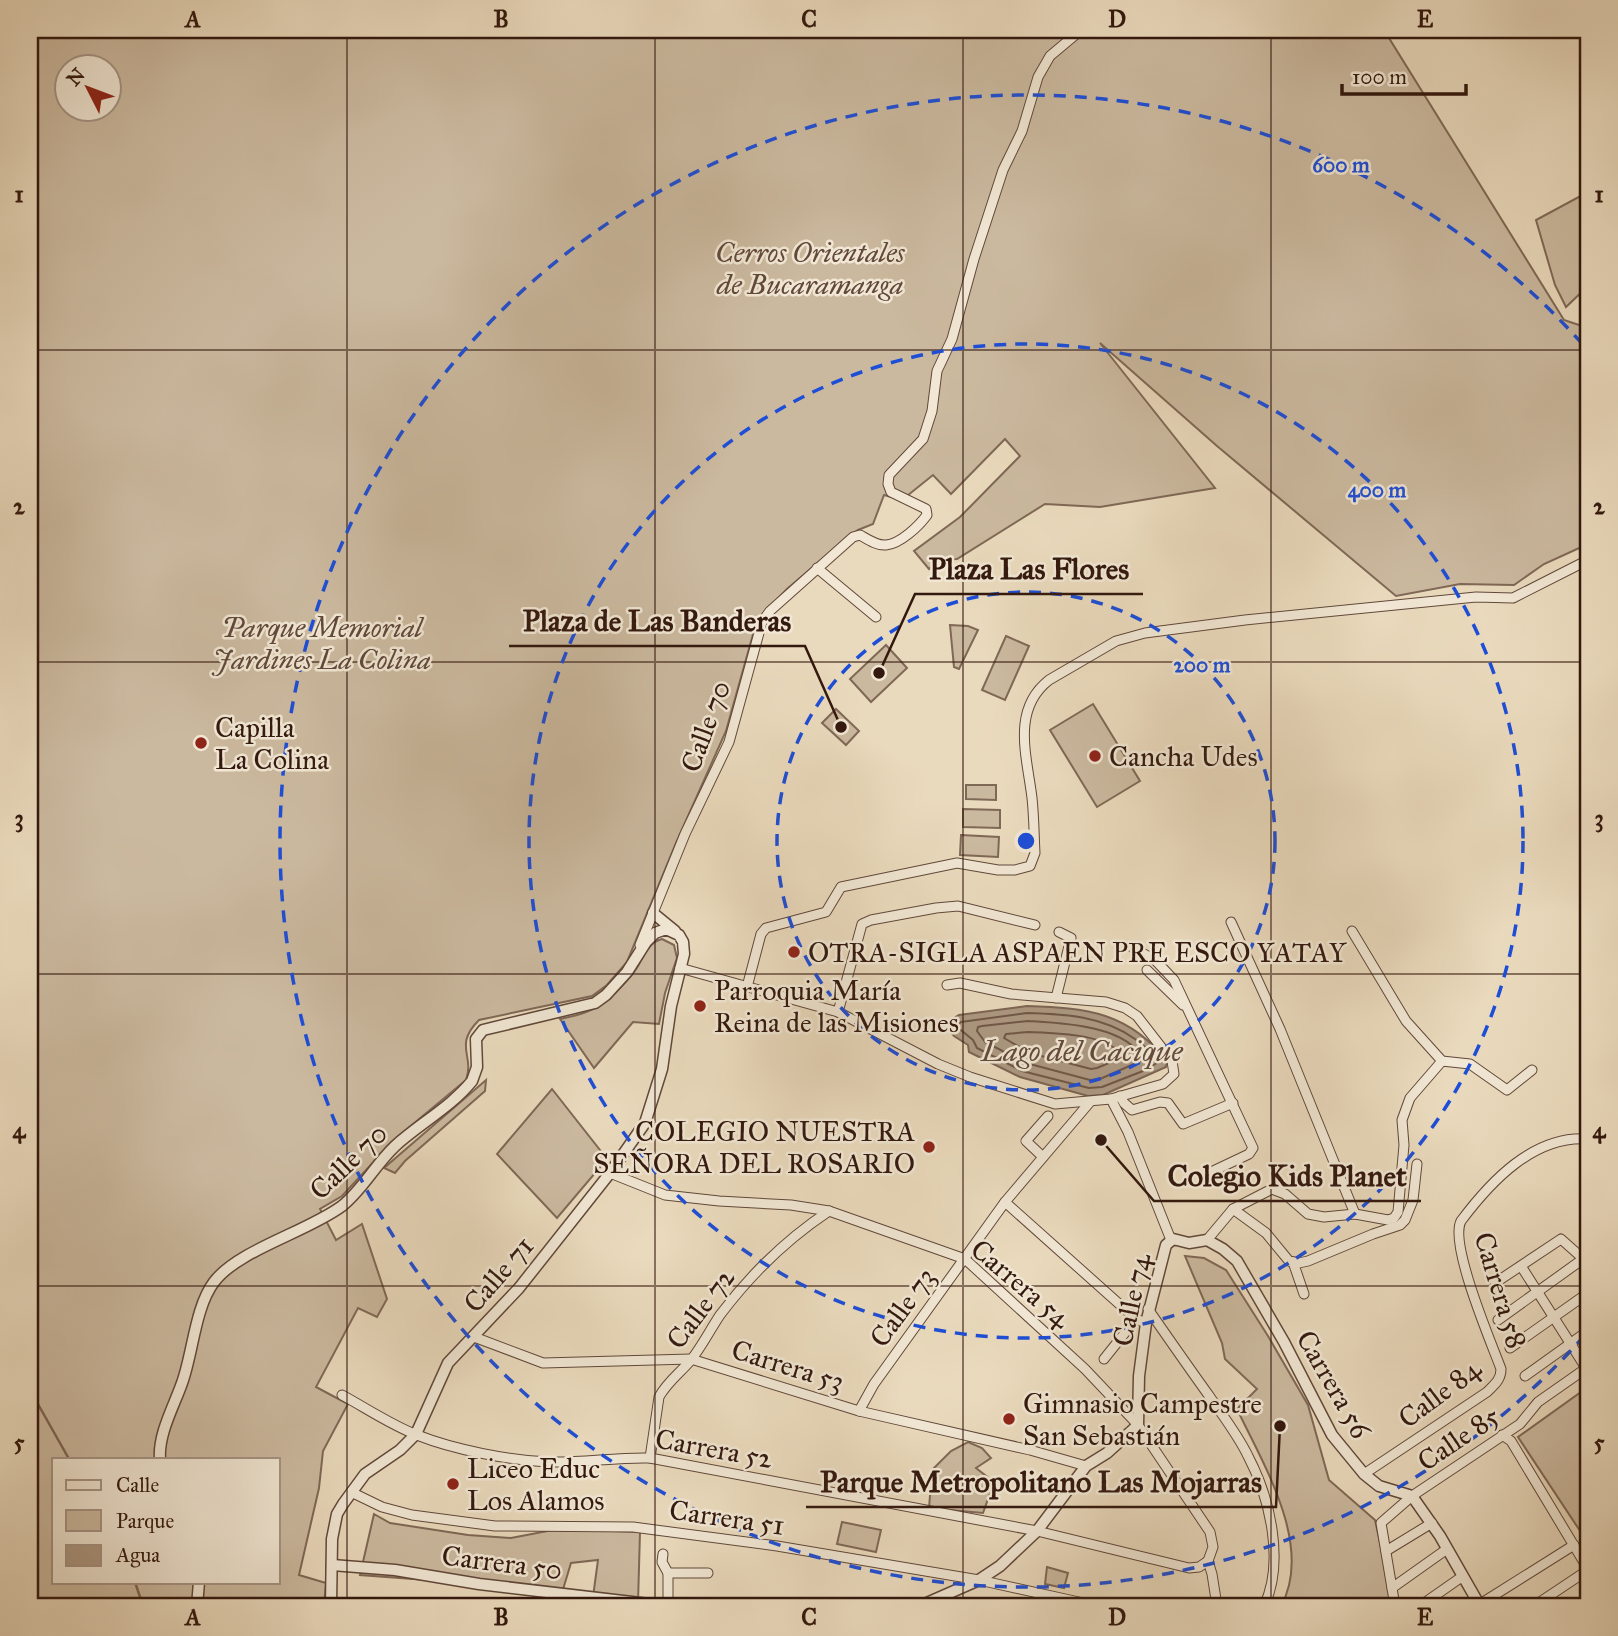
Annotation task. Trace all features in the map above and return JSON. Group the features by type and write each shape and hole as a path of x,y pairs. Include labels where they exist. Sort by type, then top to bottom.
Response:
{"street":[{"name":"Calle 70","path":"633,963 685,834 729,742 762,622 770,611 856,535 883,545 895,542 918,526 928,512 895,496 888,488 889,475 923,439 932,411 937,371 951,339 1003,170 1023,131 1038,77 1050,56 1080,30"},
{"path":"747,987 761,934 766,928 826,912 841,887 957,863 1006,870 1030,866 1035,853 1023,728 1029,704 1041,686 1049,680 1116,641 1146,633 1245,620 1476,597 1513,598 1588,560"},
{"path":"817,568 876,617"},
{"path":"838,1012 862,924 958,906 1035,925"},
{"path":"653,913 677,933 683,942 684,954"},
{"path":"1231,922 1280,1029 1355,1214"},
{"path":"646,942 661,930 677,933"},
{"path":"1352,931 1406,1021 1442,1061 1470,1064 1507,1090 1532,1070"},
{"path":"1056,998 1070,938 1059,932"},
{"path":"646,942 665,934 679,943 684,954"},
{"name":"Calle 70","path":"160,1458 161,1443 187,1370 203,1305 215,1281 237,1262 319,1220 350,1198 392,1149 472,1081 477,1067 475,1043 483,1030 589,1006 606,995 633,963 646,942"},
{"path":"1133,948 1165,968 1174,980 1186,1009"},
{"name":"Calle 71","path":"331,1606 334,1528 337,1514 351,1492 365,1474 400,1450 416,1434 448,1363 519,1288 638,1136 655,1096 665,1053 671,1006 684,954"},
{"path":"680,968 838,1012 921,1056 970,1077 1055,1104 1120,1097 1169,1081 1174,1074 1172,1061 1137,1016 1125,1008 1106,1002 1011,994 960,983 947,985"},
{"path":"1147,970 1186,1009 1195,1022 1253,1148 1252,1152 1211,1171"},
{"path":"1207,1240 1233,1209 1272,1189 1285,1194 1308,1214 1324,1217 1355,1214 1388,1220 1394,1218 1398,1212 1404,1145 1402,1121 1410,1098 1442,1061"},
{"path":"1120,1097 1128,1108 1137,1109 1164,1102 1183,1124 1233,1103"},
{"path":"1120,1097 1128,1132 1171,1240"},
{"name":"Calle 73","path":"859,1411 874,1384 1004,1202 1090,1102"},
{"path":"1043,1157 1026,1141 1048,1116"},
{"name":"Carrera 58","path":"1501,1369 1471,1288 1458,1238 1458,1226 1465,1215 1516,1161 1531,1152 1562,1142 1588,1139"},
{"path":"1293,1262 1308,1261 1373,1234 1400,1226 1413,1200 1417,1164"},
{"name":"Carrera 54","path":"610,1173 665,1195 791,1205 829,1211 965,1259 1085,1368 1138,1425 1210,1532 1213,1547 1208,1561 1217,1606"},
{"path":"1004,1202 1141,1321 1104,1359"},
{"path":"1233,1209 1266,1233 1279,1251 1293,1262 1304,1294"},
{"name":"Calle 72","path":"650,1458 659,1397 663,1390 691,1359 747,1282 803,1228 829,1211"},
{"name":"Calle 74","path":"1138,1425 1141,1321 1148,1309 1166,1245 1177,1239 1194,1243 1207,1240"},
{"path":"1495,1283 1561,1239 1586,1261 1498,1320"},
{"name":"Carrera 56","path":"1207,1240 1223,1249 1243,1269 1332,1435 1364,1474 1379,1486 1412,1496"},
{"path":"1521,1266 1587,1367"},
{"path":"1510,1348 1588,1293"},
{"path":"1148,1309 1249,1456 1273,1532 1275,1576 1264,1606"},
{"name":"Calle 84","path":"1525,1376 1588,1331"},
{"name":"Carrera 53","path":"474,1337 543,1363 691,1359 859,1411 1030,1450 1086,1466"},
{"name":"Calle 85","path":"1386,1551 1383,1521 1412,1496 1524,1421 1538,1402 1587,1367"},
{"name":"Calle 84","path":"1364,1474 1486,1392 1498,1382 1501,1369"},
{"name":"Carrera 52","path":"342,1395 416,1434 470,1449 545,1462 650,1458 1037,1531 1189,1567 1199,1567 1208,1561"},
{"path":"920,1606 979,1580 1000,1566 1037,1531 1086,1466 1138,1425"},
{"path":"1502,1435 1511,1441 1588,1570 1534,1606"},
{"name":"Carrera 51","path":"351,1492 382,1507 412,1515 495,1526 633,1527 777,1546 979,1580 1097,1606"},
{"path":"1412,1496 1432,1523 1479,1606 1574,1545"},
{"path":"1395,1606 1386,1551 1432,1523"},
{"path":"1392,1588 1447,1549"},
{"path":"663,1554 668,1573 667,1606"},
{"name":"Carrera 50","path":"332,1565 395,1570 479,1584 667,1606"},
{"path":"668,1573 708,1573"},
{"path":"1420,1606 1463,1576"},
{"path":"197,1606 199,1584"}],"green space":[{"path":"30,30 1384,30 1564,320 1588,328 1588,544 1544,564 1514,585 1460,584 1396,596 1217,446 1100,343 1215,488 1100,507 1045,504 957,559 940,560 929,569 914,551 960,517 1020,456 1005,439 951,494 933,475 902,500 884,495 873,524 858,530 841,543 787,589 757,620 726,731 627,962 607,985 592,996 479,1020 467,1037 466,1080 394,1140 342,1196 320,1209 336,1240 362,1224 387,1299 377,1317 358,1308 316,1387 348,1404 323,1451 319,1488 299,1575 326,1583 324,1606 30,1606"},
{"path":"1588,192 1588,286 1566,307 1555,285 1536,220"},
{"path":"950,625 968,626 978,630 959,669 954,667"},
{"path":"1006,636 1029,646 1005,700 982,690"},
{"path":"886,645 907,668 871,702 850,679"},
{"name":"Cancha Udes","path":"1093,704 1140,781 1097,807 1050,730"},
{"path":"836,709 859,731 846,745 822,723"},
{"path":"966,785 996,785 996,800 966,799"},
{"path":"963,809 1000,810 1000,828 963,827"},
{"path":"961,835 999,837 998,857 960,855"},
{"path":"662,939 674,945 677,958 665,993 659,1024 633,1022 594,1068 560,1019 587,1012 606,1001 634,972 648,948"},
{"path":"486,1080 485,1091 405,1161 395,1173 384,1168"},
{"path":"552,1089 607,1159 557,1218 497,1154"},
{"path":"1185,1256 1204,1258 1226,1270 1268,1336 1308,1405 1329,1480 1375,1520 1394,1606 1281,1606 1290,1583 1292,1558 1288,1532 1271,1480 1237,1409 1257,1389 1225,1359 1222,1343"},
{"path":"1588,1387 1588,1543 1518,1437"},
{"path":"968,1442 982,1448 991,1458 976,1468 994,1482 983,1513 929,1508 932,1470 951,1451"},
{"path":"374,1514 390,1523 468,1535 511,1538 558,1529 640,1532 638,1603 593,1597 598,1560 571,1563 561,1596 360,1575"},
{"path":"842,1522 881,1530 876,1552 837,1544"},
{"path":"1047,1567 1068,1573 1064,1588 1045,1584"}],"water":[{"name":"Lago del Cacique","path":"1027,1006 1087,1011 1122,1023 1153,1045 1167,1062 1166,1067 1103,1095 1088,1096 1020,1077 969,1052 968,1045 954,1036 948,1028 949,1021 959,1015"}],"waterway":[{"path":"30,1390 68,1458"},
{"path":"136,1584 143,1606"}],"place":[{"name":"Plaza Las Flores","path":"879,673"},
{"name":"Plaza de Las Banderas","path":"841,727"},
{"name":"Capilla La Colina","path":"201,743"},
{"name":"Cancha Udes","path":"1095,756"},
{"name":"OTRA-SIGLA ASPAEN PRE ESCO YATAY","path":"794,952"},
{"name":"Parroquia María Reina de las Misiones","path":"700,1006"},
{"name":"Colegio Kids Planet","path":"1101,1140"},
{"name":"COLEGIO NUESTRA SEÑORA DEL ROSARIO","path":"929,1147"},
{"name":"Gimnasio Campestre San Sebastián","path":"1009,1419"},
{"name":"Parque Metropolitano Las Mojarras","path":"1280,1426"},
{"name":"Liceo Educ Los Alamos","path":"453,1484"}],"park label":[{"name":"Cerros Orientales de Bucaramanga","path":"810,268"},
{"name":"Parque Memorial Jardines La Colina","path":"322,643"}]}
